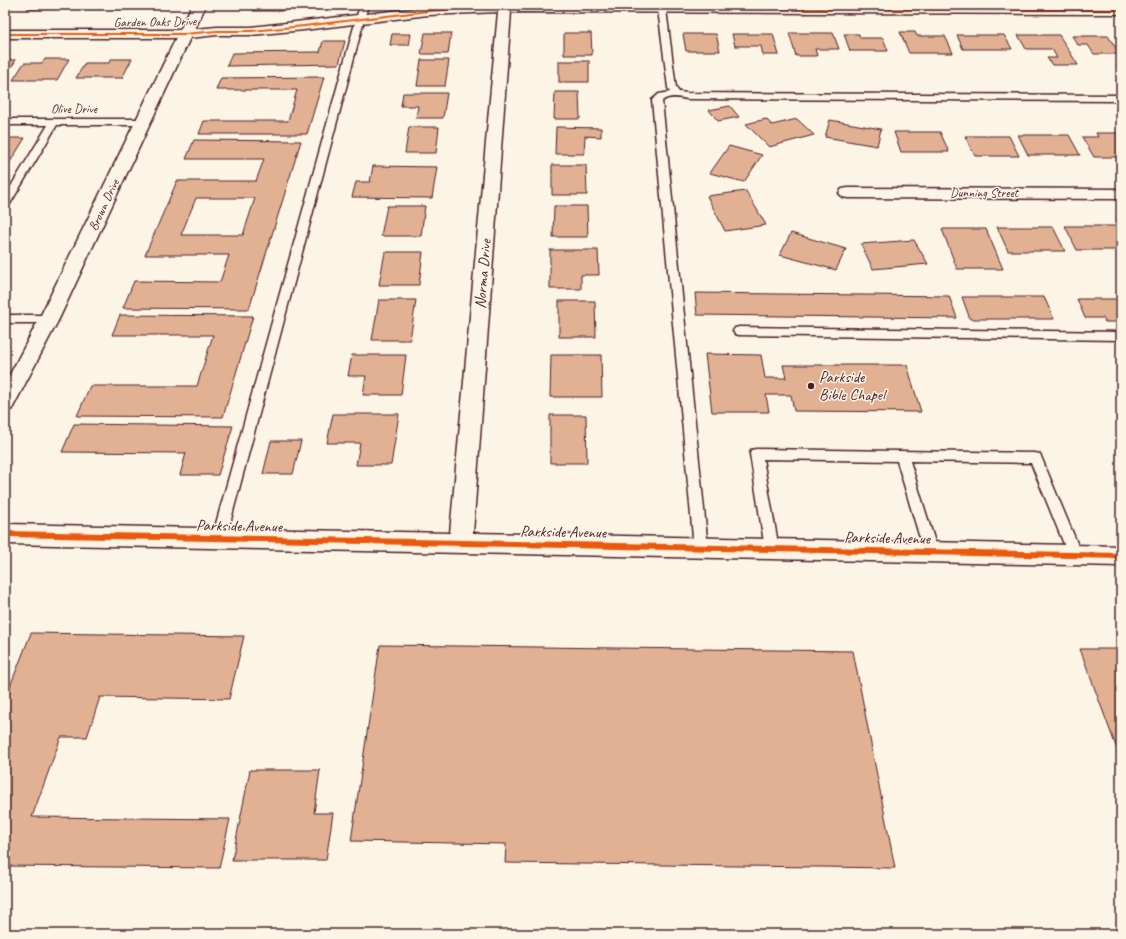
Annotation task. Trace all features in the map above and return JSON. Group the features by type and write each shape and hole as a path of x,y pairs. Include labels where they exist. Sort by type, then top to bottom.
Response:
{"street":[{"name":"Brown Drive","path":"5,404 49,319 199,5"},
{"name":"Garden Oaks Drive","path":"5,34 185,34 304,26 428,10 505,7 662,9 798,7 1121,10"},
{"name":"Norma Drive","path":"461,543 505,7"},
{"name":"Dunning Street","path":"848,193 1121,194"},
{"name":"Parkside Avenue","path":"5,534 1121,556"}],"lane":[{"path":"219,538 364,5"},
{"path":"662,9 672,88 676,94"},
{"path":"701,548 657,100 662,96 676,94 695,96 1121,98"},
{"name":"Olive Drive","path":"5,122 143,122"},
{"path":"5,204 54,122"},
{"path":"5,319 49,319"},
{"path":"739,331 1121,336"},
{"path":"772,549 756,454 1035,458 1075,555"},
{"path":"902,456 931,552"}],"building":[{"path":"30,5 53,5 50,9 27,9"},
{"path":"62,5 103,5 101,9 79,9 81,6"},
{"path":"115,5 153,5 151,9 113,9"},
{"path":"256,5 284,5 282,11 253,11"},
{"path":"900,32 915,32 917,36 945,36 953,53 909,53"},
{"path":"425,33 451,33 448,54 421,54"},
{"path":"564,33 591,33 592,55 564,55"},
{"path":"789,33 833,33 839,49 815,49 817,56 796,56"},
{"path":"392,34 411,34 409,45 390,45"},
{"path":"683,34 716,34 720,51 686,51"},
{"path":"732,34 773,34 779,55 763,55 761,46 735,46"},
{"path":"844,34 859,34 860,38 883,38 888,51 850,51"},
{"path":"957,35 1004,35 1012,49 963,49"},
{"path":"1018,35 1059,35 1078,65 1052,65 1047,58 1057,58 1052,49 1026,49"},
{"path":"1072,36 1108,36 1120,54 1094,54 1088,45 1078,45"},
{"path":"323,41 345,41 339,64 227,66 232,53 320,52"},
{"path":"45,59 69,59 57,80 13,80 24,63 42,63"},
{"path":"111,59 132,59 122,78 76,78 85,63 109,63"},
{"path":"5,60 16,60 5,77"},
{"path":"421,60 449,60 445,86 417,86"},
{"path":"559,61 589,61 589,82 559,82"},
{"path":"324,77 307,134 199,134 204,121 288,121 297,90 216,90 221,78"},
{"path":"555,92 579,92 580,119 554,119"},
{"path":"403,93 447,93 443,118 416,118 418,106 401,106"},
{"path":"730,106 739,117 718,121 709,110"},
{"path":"766,119 772,125 797,119 814,135 769,147 746,124"},
{"path":"830,120 881,129 877,146 825,137"},
{"path":"409,127 439,127 436,153 405,153"},
{"path":"556,127 601,128 601,137 585,136 584,154 555,154"},
{"path":"894,132 940,132 949,152 901,152"},
{"path":"1096,133 1121,133 1121,157 1094,157 1082,137 1098,137"},
{"path":"1018,135 1069,135 1080,155 1028,155"},
{"path":"965,136 1009,136 1019,156 975,156"},
{"path":"5,138 25,138 5,170"},
{"path":"194,140 301,141 249,309 123,308 134,281 220,282 229,255 145,255 177,181 256,181 264,159 186,159","holes":["196,198 255,198 243,235 181,235"]},
{"path":"729,146 762,155 744,182 710,173"},
{"path":"552,165 586,165 587,195 552,195"},
{"path":"373,166 437,167 432,198 352,197 356,182 370,182"},
{"path":"746,191 766,225 725,231 707,196"},
{"path":"387,206 425,206 421,236 381,236"},
{"path":"554,206 587,206 588,237 553,237"},
{"path":"1065,226 1121,226 1121,250 1077,250"},
{"path":"997,227 1053,227 1065,251 1008,251"},
{"path":"942,229 986,229 1003,269 957,269"},
{"path":"791,233 846,249 836,270 780,255"},
{"path":"914,240 928,264 873,269 861,244"},
{"path":"550,250 598,250 599,275 581,275 581,289 550,289"},
{"path":"385,252 423,252 419,285 379,285"},
{"path":"695,293 949,296 957,318 697,315"},
{"path":"962,297 1044,297 1054,319 970,319"},
{"path":"1077,299 1121,299 1121,322 1105,322 1103,318 1085,318"},
{"path":"379,300 416,300 410,340 372,340"},
{"path":"559,301 595,301 596,337 559,337"},
{"path":"120,315 253,316 223,417 77,416 90,386 197,386 213,335 112,335"},
{"name":"Parkside Bible Chapel","path":"705,354 761,355 765,378 786,378 783,365 907,365 921,412 794,411 791,395 766,395 769,412 712,412"},
{"path":"352,355 406,355 401,395 363,395 366,376 348,376"},
{"path":"551,355 601,355 602,397 550,397"},
{"path":"333,414 399,414 391,465 356,465 360,443 327,443"},
{"path":"550,415 586,415 587,463 550,463"},
{"path":"74,424 233,426 218,475 180,475 186,453 62,452"},
{"path":"271,441 301,441 293,474 263,474"},
{"path":"31,633 244,636 229,699 100,697 87,737 61,737 32,817 230,819 219,868 5,866 5,699"},
{"path":"380,645 853,651 895,868 505,863 506,844 351,841"},
{"path":"1080,649 1121,649 1121,760"},
{"path":"250,770 320,770 314,813 333,813 326,860 232,860"}],"cycle path":[{"path":"5,34 185,34 217,31 251,31 428,11 475,8 1121,10"},
{"path":"5,534 1121,556"}],"place":[{"name":"Parkside Bible Chapel","path":"811,386"}]}
